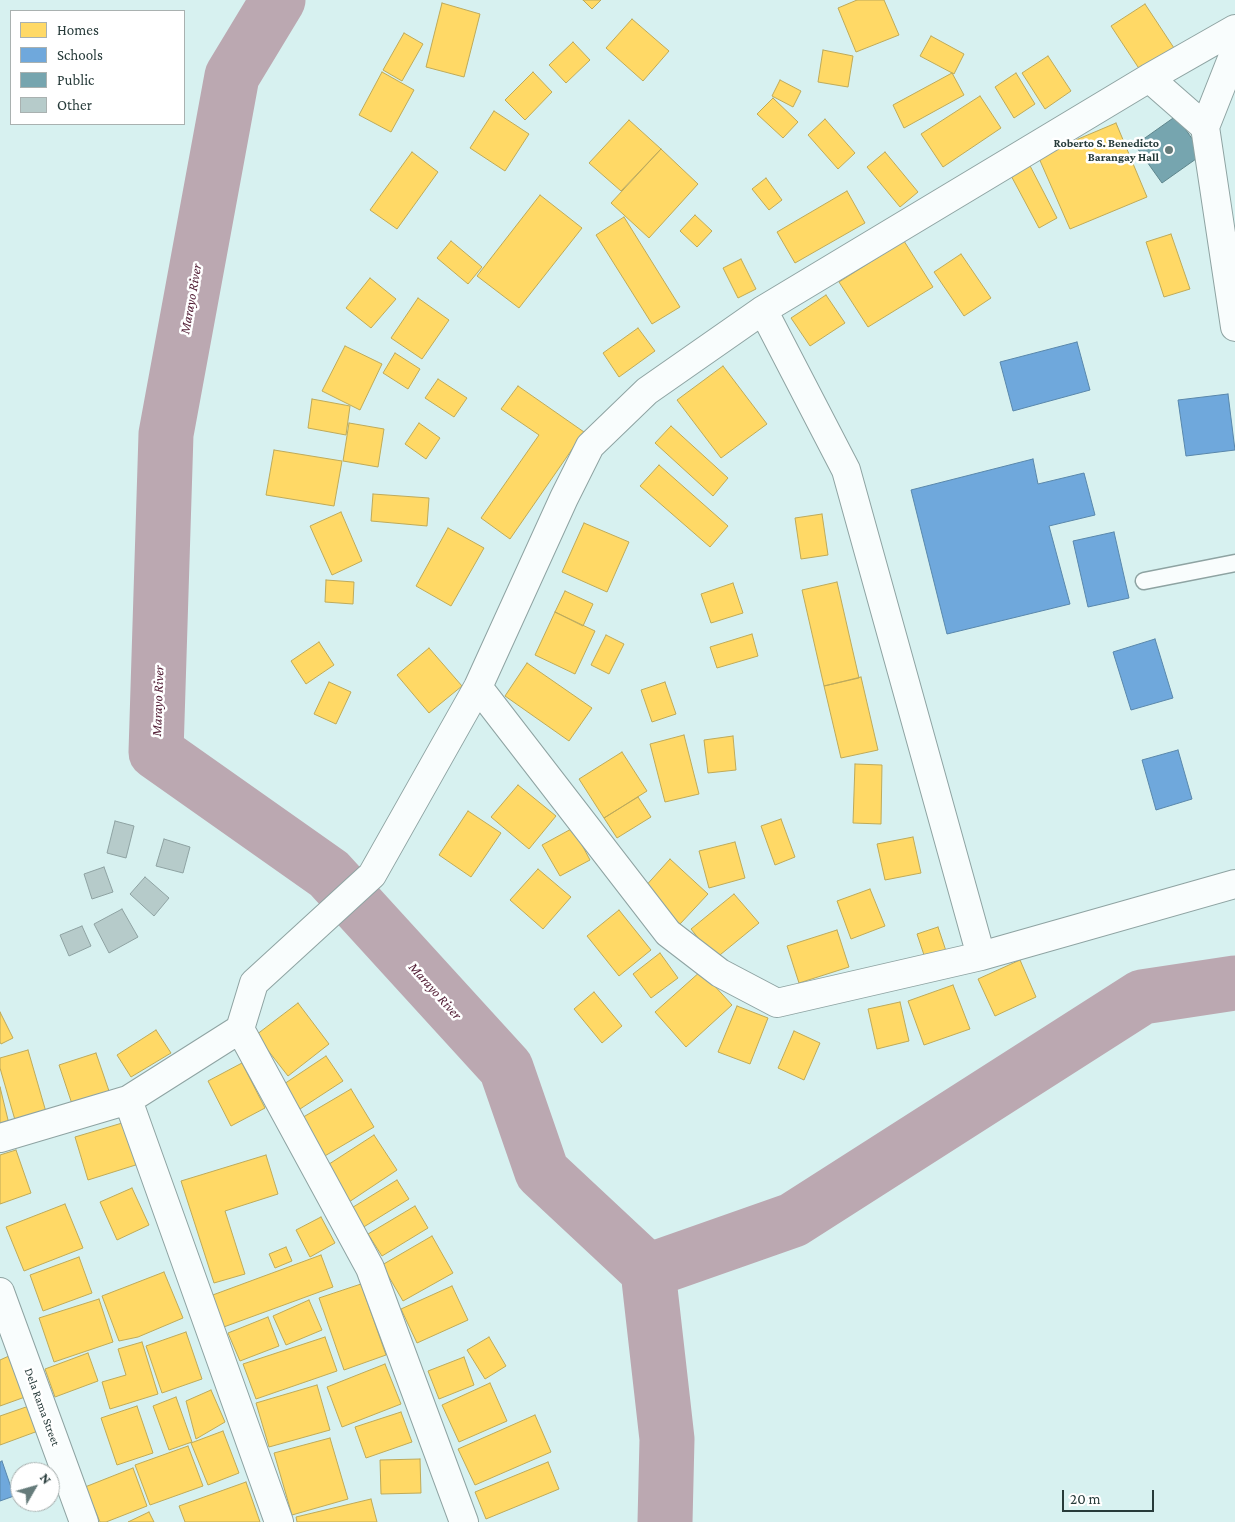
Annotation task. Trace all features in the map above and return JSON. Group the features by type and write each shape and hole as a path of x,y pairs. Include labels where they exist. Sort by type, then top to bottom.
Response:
{"street":[{"path":"0,1138 128,1100 240,1029 254,982 372,876 478,687 564,498 590,446 647,391 762,310 1235,29"},
{"path":"1235,51 1205,127 1235,327"},
{"path":"1150,78 1205,127"},
{"path":"762,310 846,470 981,956"},
{"path":"478,687 668,933 720,973 777,1003 981,956 1235,884"},
{"path":"240,1029 370,1268 464,1522"},
{"path":"128,1100 279,1522"},
{"name":"Dela Rama Street","path":"0,1292 84,1522"}],"lane":[{"path":"1144,581 1235,563"}],"building: Homes":[{"path":"583,0 601,0 592,9"},
{"path":"857,0 884,0 899,35 856,52 838,8"},
{"path":"442,3 480,14 464,77 426,67"},
{"path":"1145,4 1174,48 1140,70 1111,26"},
{"path":"632,19 669,51 643,81 606,48"},
{"path":"404,33 423,44 402,81 383,70"},
{"path":"931,36 964,54 954,74 920,56"},
{"path":"573,42 590,60 566,83 549,65"},
{"path":"823,50 853,56 848,87 818,82"},
{"path":"1048,56 1071,91 1045,109 1022,73"},
{"path":"382,72 414,90 391,132 359,115"},
{"path":"533,72 552,92 525,120 505,100"},
{"path":"952,73 964,95 904,128 893,105"},
{"path":"1016,73 1035,104 1014,118 995,87"},
{"path":"780,80 801,91 793,107 772,96"},
{"path":"980,96 1001,128 943,167 921,134"},
{"path":"773,98 798,122 783,138 757,114"},
{"path":"494,111 529,134 505,171 470,148"},
{"path":"825,119 855,153 838,169 808,135"},
{"path":"629,120 661,149 621,191 589,163"},
{"path":"1116,123 1147,197 1070,229 1038,156"},
{"path":"661,149 698,184 649,238 611,203"},
{"path":"412,152 438,172 397,229 370,210"},
{"path":"885,152 918,192 900,207 867,167"},
{"path":"1027,160 1057,218 1039,228 1008,170"},
{"path":"766,178 782,200 769,210 752,189"},
{"path":"847,191 865,223 795,263 777,232"},
{"path":"540,195 582,228 519,308 477,276"},
{"path":"695,215 712,231 697,247 680,231"},
{"path":"624,217 680,307 652,324 596,235"},
{"path":"1171,234 1190,289 1164,297 1146,242"},
{"path":"451,241 482,267 468,284 437,258"},
{"path":"904,241 933,287 868,327 839,282"},
{"path":"961,254 991,298 964,316 934,272"},
{"path":"741,259 756,289 738,298 723,268"},
{"path":"370,278 396,299 371,328 346,308"},
{"path":"826,295 845,323 810,346 791,318"},
{"path":"418,298 449,320 422,359 391,338"},
{"path":"638,328 655,351 619,377 603,353"},
{"path":"345,346 382,364 360,410 322,391"},
{"path":"395,353 420,369 408,389 383,373"},
{"path":"723,366 767,424 721,458 677,400"},
{"path":"438,379 467,398 454,417 425,398"},
{"path":"518,386 584,432 510,539 481,518 539,435 501,409"},
{"path":"312,399 350,406 346,435 308,428"},
{"path":"349,423 384,429 378,467 343,461"},
{"path":"419,423 440,438 426,459 405,444"},
{"path":"671,426 728,478 713,496 655,443"},
{"path":"274,450 342,461 334,506 266,495"},
{"path":"659,465 728,526 710,547 640,486"},
{"path":"373,494 429,498 427,526 371,521"},
{"path":"341,512 362,561 332,575 310,526"},
{"path":"822,514 828,555 801,559 795,518"},
{"path":"584,523 629,542 607,592 562,572"},
{"path":"448,528 484,548 451,606 416,586"},
{"path":"326,580 354,582 353,604 325,602"},
{"path":"837,582 859,678 824,686 802,590"},
{"path":"733,583 743,613 711,623 701,594"},
{"path":"565,591 593,604 583,626 555,612"},
{"path":"555,612 595,631 575,674 535,655"},
{"path":"752,634 758,656 717,668 710,647"},
{"path":"606,635 624,644 609,674 591,665"},
{"path":"319,642 334,665 306,684 291,661"},
{"path":"429,648 462,686 429,713 397,675"},
{"path":"527,663 592,708 569,741 505,696"},
{"path":"861,677 878,750 841,758 824,686"},
{"path":"329,682 351,692 336,724 314,714"},
{"path":"665,682 676,714 652,722 641,690"},
{"path":"684,735 699,794 665,802 650,744"},
{"path":"733,736 736,770 708,773 704,740"},
{"path":"622,752 647,791 604,818 579,779"},
{"path":"855,764 882,765 881,824 853,823"},
{"path":"518,785 556,816 529,849 491,817"},
{"path":"638,797 651,817 617,838 604,818"},
{"path":"468,811 501,833 471,877 439,855"},
{"path":"781,819 795,857 775,865 761,826"},
{"path":"573,828 590,860 560,876 542,845"},
{"path":"913,837 921,873 885,880 877,844"},
{"path":"735,842 745,878 709,888 699,851"},
{"path":"670,859 708,894 680,924 643,889"},
{"path":"538,869 571,897 543,929 510,900"},
{"path":"870,889 885,926 851,939 837,901"},
{"path":"734,894 759,923 715,959 691,929"},
{"path":"619,910 651,950 619,976 587,936"},
{"path":"938,927 946,951 925,958 917,934"},
{"path":"837,930 849,967 799,983 787,946"},
{"path":"660,953 678,978 651,998 633,974"},
{"path":"1020,960 1036,997 995,1016 978,979"},
{"path":"701,971 732,1005 686,1047 655,1012"},
{"path":"953,985 970,1029 924,1045 908,1001"},
{"path":"594,992 622,1026 602,1043 574,1009"},
{"path":"900,1002 909,1041 877,1049 868,1009"},
{"path":"298,1003 329,1044 288,1076 256,1035"},
{"path":"737,1006 768,1018 750,1064 718,1052"},
{"path":"0,1012 13,1038 1,1044 0,1042"},
{"path":"156,1030 171,1053 131,1077 117,1055"},
{"path":"794,1031 820,1043 804,1080 778,1068"},
{"path":"28,1050 46,1112 15,1120 0,1068 0,1058"},
{"path":"96,1053 109,1091 72,1104 59,1065"},
{"path":"326,1056 343,1081 300,1109 284,1084"},
{"path":"242,1063 265,1108 231,1126 208,1081"},
{"path":"0,1087 9,1124 0,1126"},
{"path":"351,1089 374,1127 323,1157 300,1119"},
{"path":"129,1121 142,1163 88,1180 75,1137"},
{"path":"374,1135 397,1170 346,1204 323,1168"},
{"path":"16,1150 31,1193 0,1204 0,1155"},
{"path":"266,1155 278,1194 225,1211 245,1274 214,1283 181,1181"},
{"path":"397,1180 409,1199 362,1228 350,1209"},
{"path":"132,1188 149,1225 117,1240 100,1202"},
{"path":"65,1204 83,1248 24,1271 6,1227"},
{"path":"415,1206 428,1228 382,1256 368,1234"},
{"path":"321,1217 335,1243 310,1257 296,1230"},
{"path":"432,1236 453,1273 403,1301 382,1265"},
{"path":"286,1247 292,1261 275,1268 269,1254"},
{"path":"321,1255 333,1287 221,1328 210,1296"},
{"path":"79,1257 92,1293 43,1311 30,1275"},
{"path":"164,1272 183,1318 138,1337 119,1341 102,1296"},
{"path":"361,1284 386,1355 344,1370 319,1298"},
{"path":"452,1286 468,1320 417,1343 401,1309"},
{"path":"99,1299 113,1342 54,1362 39,1318"},
{"path":"309,1300 322,1330 286,1345 273,1316"},
{"path":"268,1317 279,1346 240,1361 228,1333"},
{"path":"186,1332 202,1379 162,1393 146,1346"},
{"path":"325,1337 337,1371 256,1399 243,1364"},
{"path":"489,1337 506,1366 485,1379 467,1350"},
{"path":"142,1342 158,1394 110,1409 102,1382 126,1375 118,1349"},
{"path":"88,1353 98,1381 55,1397 45,1369"},
{"path":"9,1356 25,1397 0,1406 0,1360"},
{"path":"464,1357 474,1385 439,1399 428,1371"},
{"path":"385,1364 401,1404 342,1427 327,1387"},
{"path":"490,1383 507,1421 459,1442 442,1405"},
{"path":"317,1385 330,1430 269,1447 256,1403"},
{"path":"211,1390 225,1422 196,1439 186,1401"},
{"path":"176,1397 192,1442 169,1450 153,1406"},
{"path":"29,1406 38,1431 0,1445 0,1416"},
{"path":"137,1406 153,1453 117,1465 101,1418"},
{"path":"401,1412 412,1442 366,1458 355,1427"},
{"path":"535,1415 551,1452 475,1485 458,1449"},
{"path":"223,1431 239,1473 208,1485 191,1443"},
{"path":"330,1438 348,1499 292,1515 274,1453"},
{"path":"188,1446 203,1486 150,1505 135,1465"},
{"path":"420,1459 421,1493 381,1494 380,1460"},
{"path":"548,1462 559,1489 486,1519 475,1492"},
{"path":"133,1468 147,1506 106,1522 100,1522 85,1487"},
{"path":"246,1482 260,1522 185,1522 179,1506"},
{"path":"371,1499 377,1522 297,1522 296,1517"},
{"path":"149,1512 154,1522 128,1522"}],"building: Schools":[{"path":"1077,342 1090,390 1013,411 1000,362"},
{"path":"1228,394 1235,450 1186,456 1178,400"},
{"path":"1033,459 1038,484 1084,473 1095,515 1049,526 1070,604 947,634 911,490"},
{"path":"1114,532 1129,598 1088,607 1073,541"},
{"path":"1155,639 1173,698 1131,710 1113,652"},
{"path":"1178,750 1192,799 1156,810 1142,760"},
{"path":"2,1461 10,1484 10,1497 0,1501 0,1462"}],"building: Public":[{"name":"Roberto S. Benedicto Barangay Hall","path":"1176,116 1203,154 1162,183 1135,145"}],"building: Other":[{"path":"115,821 134,826 126,858 107,853"},
{"path":"164,839 190,847 183,873 156,866"},
{"path":"104,867 113,892 92,899 84,874"},
{"path":"145,877 169,898 154,916 130,894"},
{"path":"122,909 138,937 109,953 94,924"},
{"path":"82,926 91,946 69,956 60,935"}],"waterway":[{"name":"Marayo River","path":"278,0 232,76 166,434 156,752 329,874 506,1068 542,1172 648,1271"},
{"path":"648,1271 793,1220 1142,997 1235,983"},
{"path":"648,1271 667,1439 665,1522"}],"place":[{"name":"Roberto S. Benedicto Barangay Hall","path":"1169,150"}]}
